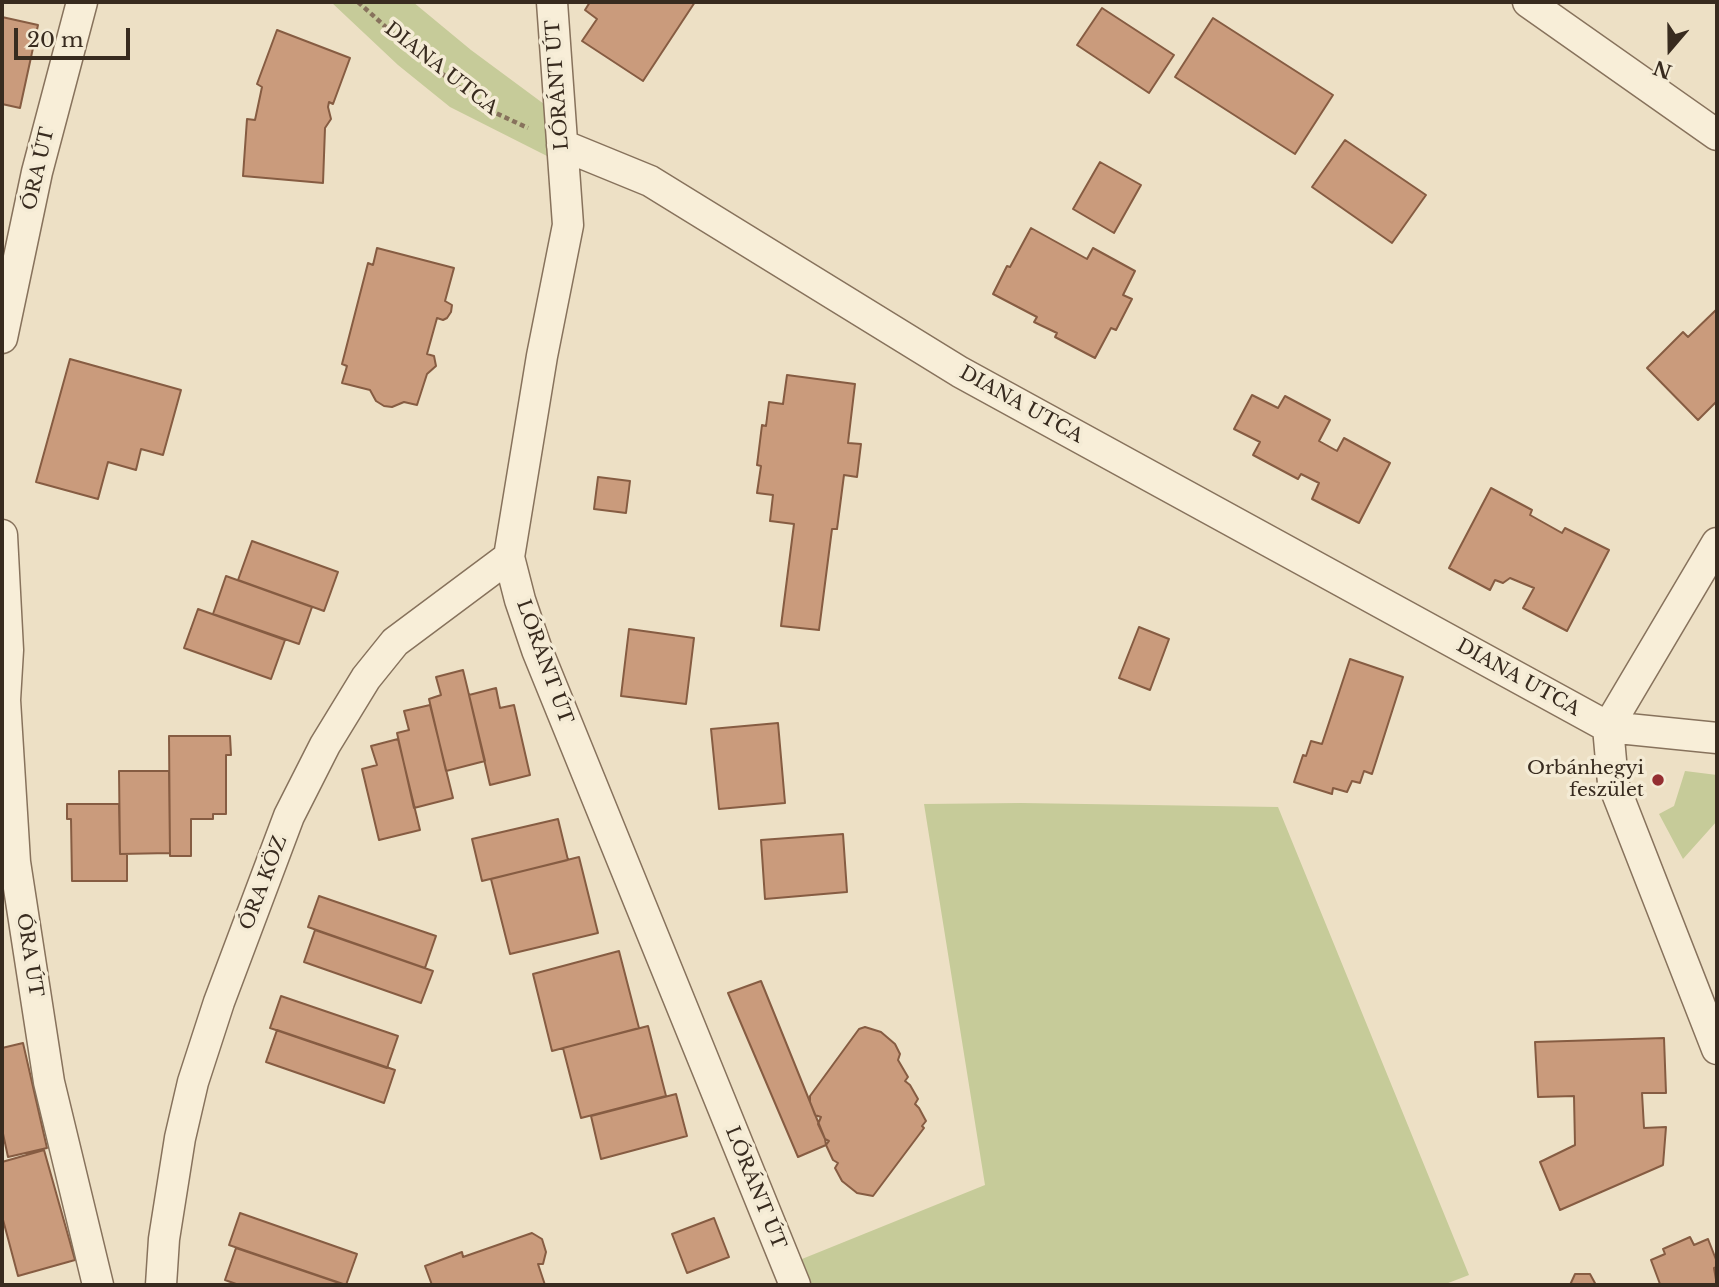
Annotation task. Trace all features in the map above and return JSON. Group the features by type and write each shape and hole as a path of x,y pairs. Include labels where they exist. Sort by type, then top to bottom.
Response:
{"street":[{"name":"ÓRA ÚT","path":"2,338 37,172 82,2"},
{"name":"LÓRÁNT ÚT","path":"552,2 568,225 542,356 509,557 537,650 795,1285"},
{"path":"1528,2 1717,135"},
{"name":"DIANA UTCA","path":"562,145 650,181 960,372 1608,727 1717,738"},
{"name":"ÓRA ÚT","path":"2,536 8,650 5,700 15,862 49,1082 98,1285"},
{"path":"1717,543 1608,727 1613,783 1717,1049"},
{"name":"ÓRA KÖZ","path":"161,1285 164,1239 172,1188 193,1083 219,1002 289,816 325,745 366,678 395,642 509,557"}],"path":[{"name":"DIANA UTCA","path":"358,2 407,46 487,109 562,145"}],"green space":[{"path":"331,2 413,2 471,50 544,104 547,156 450,107 398,65"},
{"path":"1685,771 1717,775 1717,821 1683,859 1659,814 1674,806"},
{"path":"924,804 1278,807 1469,1275 1443,1285 812,1285 802,1259 985,1185"}],"building":[{"path":"590,2 695,2 643,81 582,41 597,19 585,10"},
{"path":"1102,8 1174,55 1149,93 1077,45"},
{"path":"2,17 38,25 20,108 2,104"},
{"path":"1213,18 1333,95 1295,154 1175,77"},
{"path":"277,30 350,58 333,104 329,102 331,119 325,128 323,183 243,176 247,119 255,120 262,87 257,84"},
{"path":"1345,140 1426,195 1392,243 1312,187"},
{"path":"1100,162 1141,185 1114,233 1073,209"},
{"path":"1031,228 1087,259 1093,248 1135,271 1123,295 1132,299 1116,330 1111,328 1095,358 1055,337 1057,333 1034,322 1037,317 993,294"},
{"path":"377,248 454,268 445,301 452,305 451,312 443,320 437,318 427,354 434,356 436,366 427,374 417,405 404,402 392,407 384,406 376,401 370,390 342,383 347,366 342,364 368,263 373,265"},
{"path":"1717,309 1717,401 1698,420 1647,368 1683,332 1688,337"},
{"path":"70,359 181,390 163,455 141,449 136,470 108,462 98,499 36,482"},
{"path":"787,375 855,384 848,443 861,444 857,477 844,475 837,529 832,529 819,630 781,626 794,524 770,521 773,495 757,493 762,425 766,426 769,402 783,404"},
{"path":"1252,395 1278,408 1285,396 1330,420 1319,441 1337,451 1344,438 1390,463 1359,523 1312,499 1319,483 1301,474 1298,479 1253,455 1260,442 1234,429"},
{"path":"598,477 630,481 626,513 594,509"},
{"path":"1491,488 1532,510 1530,515 1562,533 1565,528 1609,550 1567,631 1523,608 1534,588 1510,578 1503,583 1495,580 1490,590 1449,568"},
{"path":"252,541 338,572 324,611 238,580"},
{"path":"226,576 312,607 299,644 213,614"},
{"path":"198,609 285,640 271,679 184,648"},
{"path":"1139,627 1169,639 1150,690 1119,678"},
{"path":"629,629 694,638 686,704 621,696"},
{"path":"1350,659 1403,677 1372,774 1364,771 1360,783 1352,781 1347,792 1333,788 1332,794 1294,782 1311,741 1322,744"},
{"path":"463,670 485,761 446,771 429,699 441,695 436,677"},
{"path":"496,688 500,708 514,705 530,775 490,785 469,695"},
{"path":"430,705 453,798 414,808 397,733 409,730 404,711"},
{"path":"778,723 785,803 719,809 711,729"},
{"path":"169,736 230,736 231,755 226,755 226,814 213,814 213,819 191,819 191,856 170,856"},
{"path":"398,739 420,830 379,840 362,769 377,765 371,746"},
{"path":"119,771 169,771 170,853 120,854"},
{"path":"67,804 119,804 120,854 127,854 127,881 72,881 71,819 67,819"},
{"path":"558,819 568,860 482,881 472,839"},
{"path":"843,834 847,892 765,899 761,840"},
{"path":"579,857 598,933 510,954 491,879"},
{"path":"319,896 436,936 425,968 308,927"},
{"path":"315,930 433,971 421,1003 304,962"},
{"path":"619,951 639,1028 552,1051 533,974"},
{"path":"761,981 825,1139 826,1145 798,1157 728,993"},
{"path":"281,996 398,1036 387,1068 270,1028"},
{"path":"648,1026 666,1096 581,1118 563,1048"},
{"path":"865,1027 881,1032 895,1044 900,1054 898,1060 908,1077 905,1081 918,1099 915,1104 926,1121 922,1126 924,1128 873,1196 857,1193 842,1181 835,1168 838,1163 833,1160 826,1145 829,1141 825,1139 818,1124 821,1117 815,1115 810,1102 810,1096 859,1029"},
{"path":"277,1030 395,1070 384,1103 266,1062"},
{"path":"1664,1038 1666,1093 1642,1093 1644,1128 1666,1127 1663,1165 1560,1210 1540,1162 1575,1145 1574,1096 1538,1097 1535,1042"},
{"path":"23,1043 47,1148 8,1157 2,1129 2,1048"},
{"path":"676,1094 687,1136 601,1159 591,1116"},
{"path":"44,1150 75,1260 18,1276 2,1216 2,1162"},
{"path":"240,1213 357,1254 346,1285 229,1245"},
{"path":"714,1218 729,1257 687,1273 672,1234"},
{"path":"532,1233 542,1239 546,1252 543,1264 538,1264 545,1285 432,1285 425,1266 462,1252 463,1257"},
{"path":"1690,1237 1694,1245 1708,1239 1717,1262 1717,1267 1714,1268 1717,1285 1656,1285 1660,1284 1651,1260 1665,1254 1663,1249"},
{"path":"236,1248 345,1285 239,1285 225,1280"},
{"path":"1575,1274 1590,1274 1596,1285 1570,1285"}],"place":[{"name":"Orbánhegyi feszület","path":"1658,780"}]}
